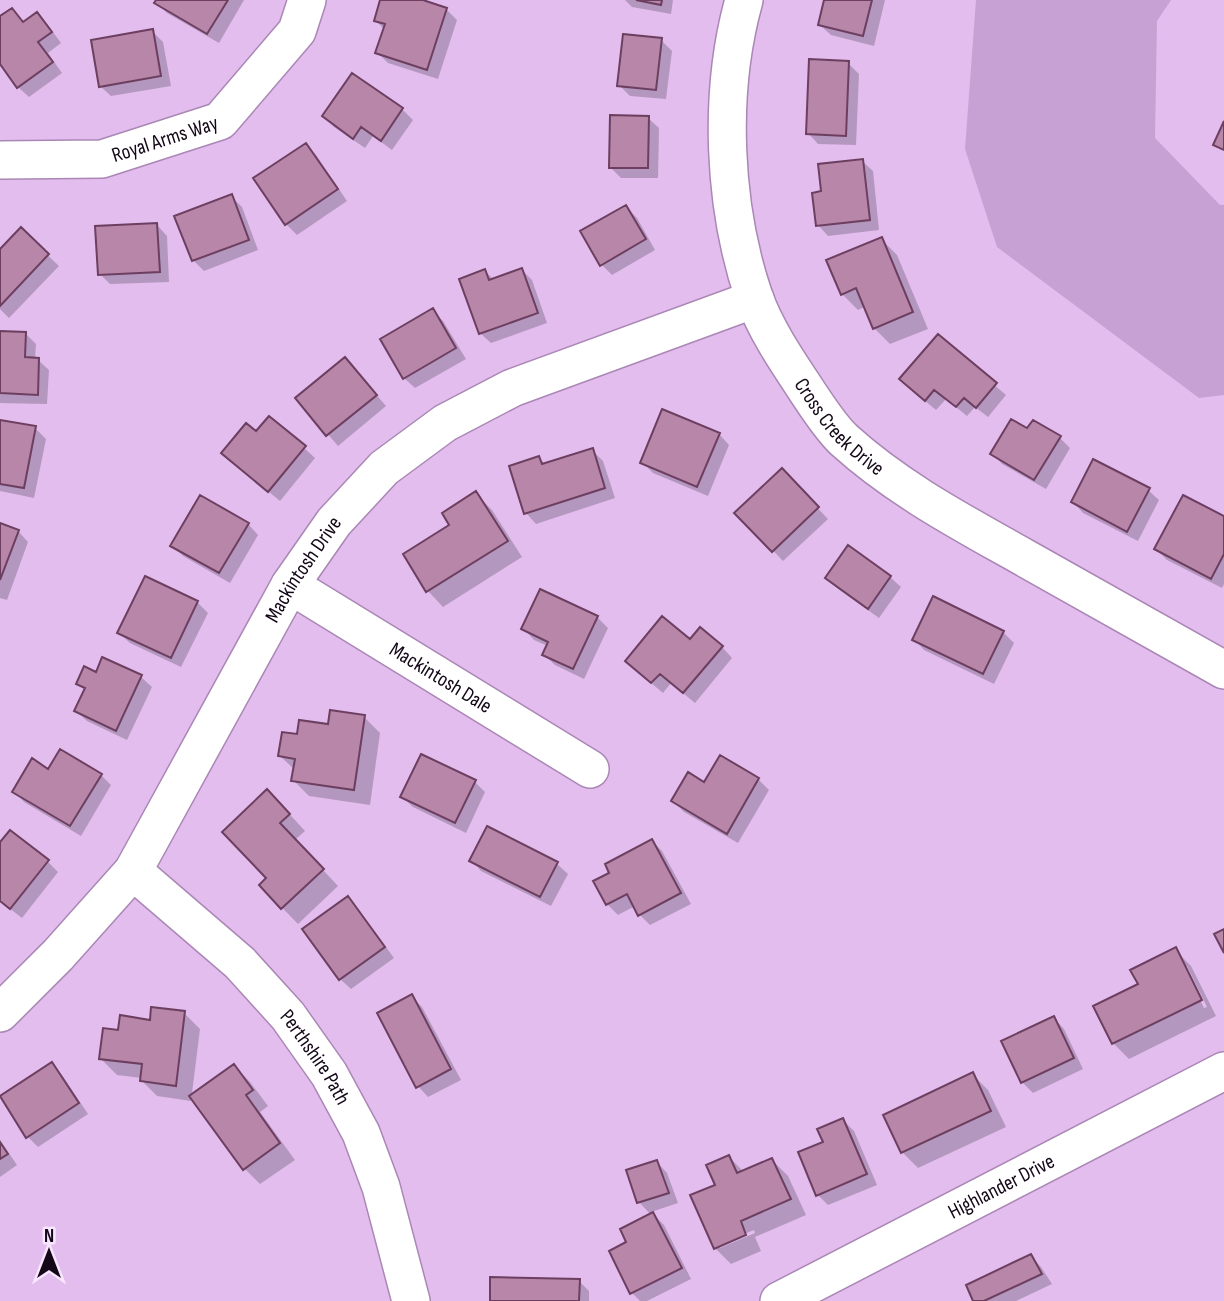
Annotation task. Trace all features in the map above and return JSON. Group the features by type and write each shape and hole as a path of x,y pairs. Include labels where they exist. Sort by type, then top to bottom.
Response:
{"street":[{"name":"Royal Arms Way","path":"0,160 102,159 220,121 297,31 307,0"},
{"name":"Cross Creek Drive","path":"744,0 729,77 728,145 738,241 755,299 780,350 810,395 842,438 887,475 964,524 1224,670"},
{"name":"Mackintosh Drive","path":"0,1013 58,956 133,871 290,584 334,522 384,468 444,423 512,388 755,299"},
{"name":"Mackintosh Dale","path":"290,584 590,769"},
{"name":"Perthshire Path","path":"133,871 240,963 288,1016 329,1074 360,1133 381,1187 411,1301"},
{"name":"Highlander Drive","path":"779,1301 1224,1071"}],"shaded area":[{"path":"976,0 1171,0 1157,21 1155,138 1220,205 1224,205 1224,395 1199,398 997,247 965,149"}],"building":[{"path":"156,0 228,0 207,34 154,3"},
{"path":"380,0 423,0 447,8 427,70 375,53 385,24 374,21"},
{"path":"636,0 662,0 661,5"},
{"path":"824,0 872,0 863,36 818,25"},
{"path":"12,8 23,22 37,12 52,32 38,42 53,62 17,88 0,64 0,16"},
{"path":"153,29 161,76 99,87 91,40"},
{"path":"623,34 662,38 656,90 617,86"},
{"path":"809,59 849,61 846,136 806,134"},
{"path":"352,73 403,108 381,141 361,127 353,139 322,116"},
{"path":"610,115 649,116 648,168 609,168"},
{"path":"1224,121 1224,150 1213,145"},
{"path":"306,143 338,189 285,225 253,178"},
{"path":"863,159 870,220 816,226 812,193 821,191 818,164"},
{"path":"232,194 249,240 192,261 174,216"},
{"path":"626,205 646,239 600,266 580,231"},
{"path":"157,223 160,272 98,275 95,226"},
{"path":"21,227 49,254 0,306 0,249"},
{"path":"882,237 913,312 873,329 856,288 841,295 826,260"},
{"path":"522,268 538,313 479,334 459,279 485,269 489,280"},
{"path":"433,308 456,348 403,379 380,339"},
{"path":"0,331 26,332 25,357 39,358 38,395 0,393"},
{"path":"938,334 997,383 976,408 964,398 956,407 934,390 925,401 899,379"},
{"path":"345,357 377,395 326,436 295,398"},
{"path":"662,409 720,433 697,487 640,463"},
{"path":"269,416 306,446 268,492 221,453 246,423 256,431"},
{"path":"1011,419 1027,428 1033,420 1061,436 1034,480 990,454"},
{"path":"0,420 36,426 24,488 0,484"},
{"path":"593,448 605,488 524,514 509,466 539,456 542,464"},
{"path":"1093,459 1150,488 1127,532 1071,502"},
{"path":"782,468 819,507 772,552 734,513"},
{"path":"476,491 508,541 426,592 403,554 449,525 442,513"},
{"path":"200,495 249,523 219,573 170,546"},
{"path":"1183,495 1224,516 1224,554 1211,579 1154,549"},
{"path":"0,523 19,530 0,580"},
{"path":"848,545 891,576 868,609 825,578"},
{"path":"145,576 198,601 171,658 117,633"},
{"path":"540,589 598,616 573,669 542,655 548,642 521,629"},
{"path":"933,596 1004,631 983,674 912,640"},
{"path":"662,616 690,639 700,627 723,646 683,693 660,674 651,683 625,661"},
{"path":"102,657 142,675 116,731 74,711 85,688 76,684 84,666 96,672"},
{"path":"330,710 365,715 354,790 291,781 295,759 278,756 282,732 297,734 299,720 328,724"},
{"path":"60,749 102,774 70,826 12,792 32,758 48,769"},
{"path":"421,754 476,780 455,823 400,797"},
{"path":"720,755 759,778 727,834 671,801 688,772 704,782"},
{"path":"267,789 290,814 280,823 324,869 281,909 259,885 266,878 222,832"},
{"path":"487,826 558,862 540,897 469,861"},
{"path":"10,830 49,860 10,909 0,901 0,842"},
{"path":"652,839 681,893 638,916 627,894 606,905 593,881 609,873 605,864"},
{"path":"348,896 385,947 339,980 302,929"},
{"path":"1224,929 1224,953 1214,934"},
{"path":"1176,947 1202,1000 1112,1044 1093,1006 1138,984 1130,970"},
{"path":"412,994 451,1069 416,1088 377,1013"},
{"path":"151,1007 185,1011 176,1086 140,1081 142,1064 99,1059 103,1028 118,1030 120,1015 150,1020"},
{"path":"1054,1016 1074,1058 1021,1083 1001,1041"},
{"path":"52,1062 79,1103 26,1138 0,1096"},
{"path":"234,1064 253,1090 246,1095 280,1143 243,1170 189,1096"},
{"path":"973,1072 991,1111 901,1153 883,1115"},
{"path":"843,1118 867,1174 816,1196 798,1152 823,1142 817,1129"},
{"path":"0,1142 8,1154 0,1159"},
{"path":"729,1155 737,1173 772,1158 791,1199 741,1221 746,1235 714,1249 690,1195 715,1185 706,1165"},
{"path":"657,1160 669,1193 637,1203 626,1170"},
{"path":"653,1212 682,1268 630,1294 609,1251 626,1242 620,1229"},
{"path":"1031,1254 1042,1274 984,1301 973,1301 966,1285"},
{"path":"490,1277 580,1279 579,1301 490,1301"}]}
